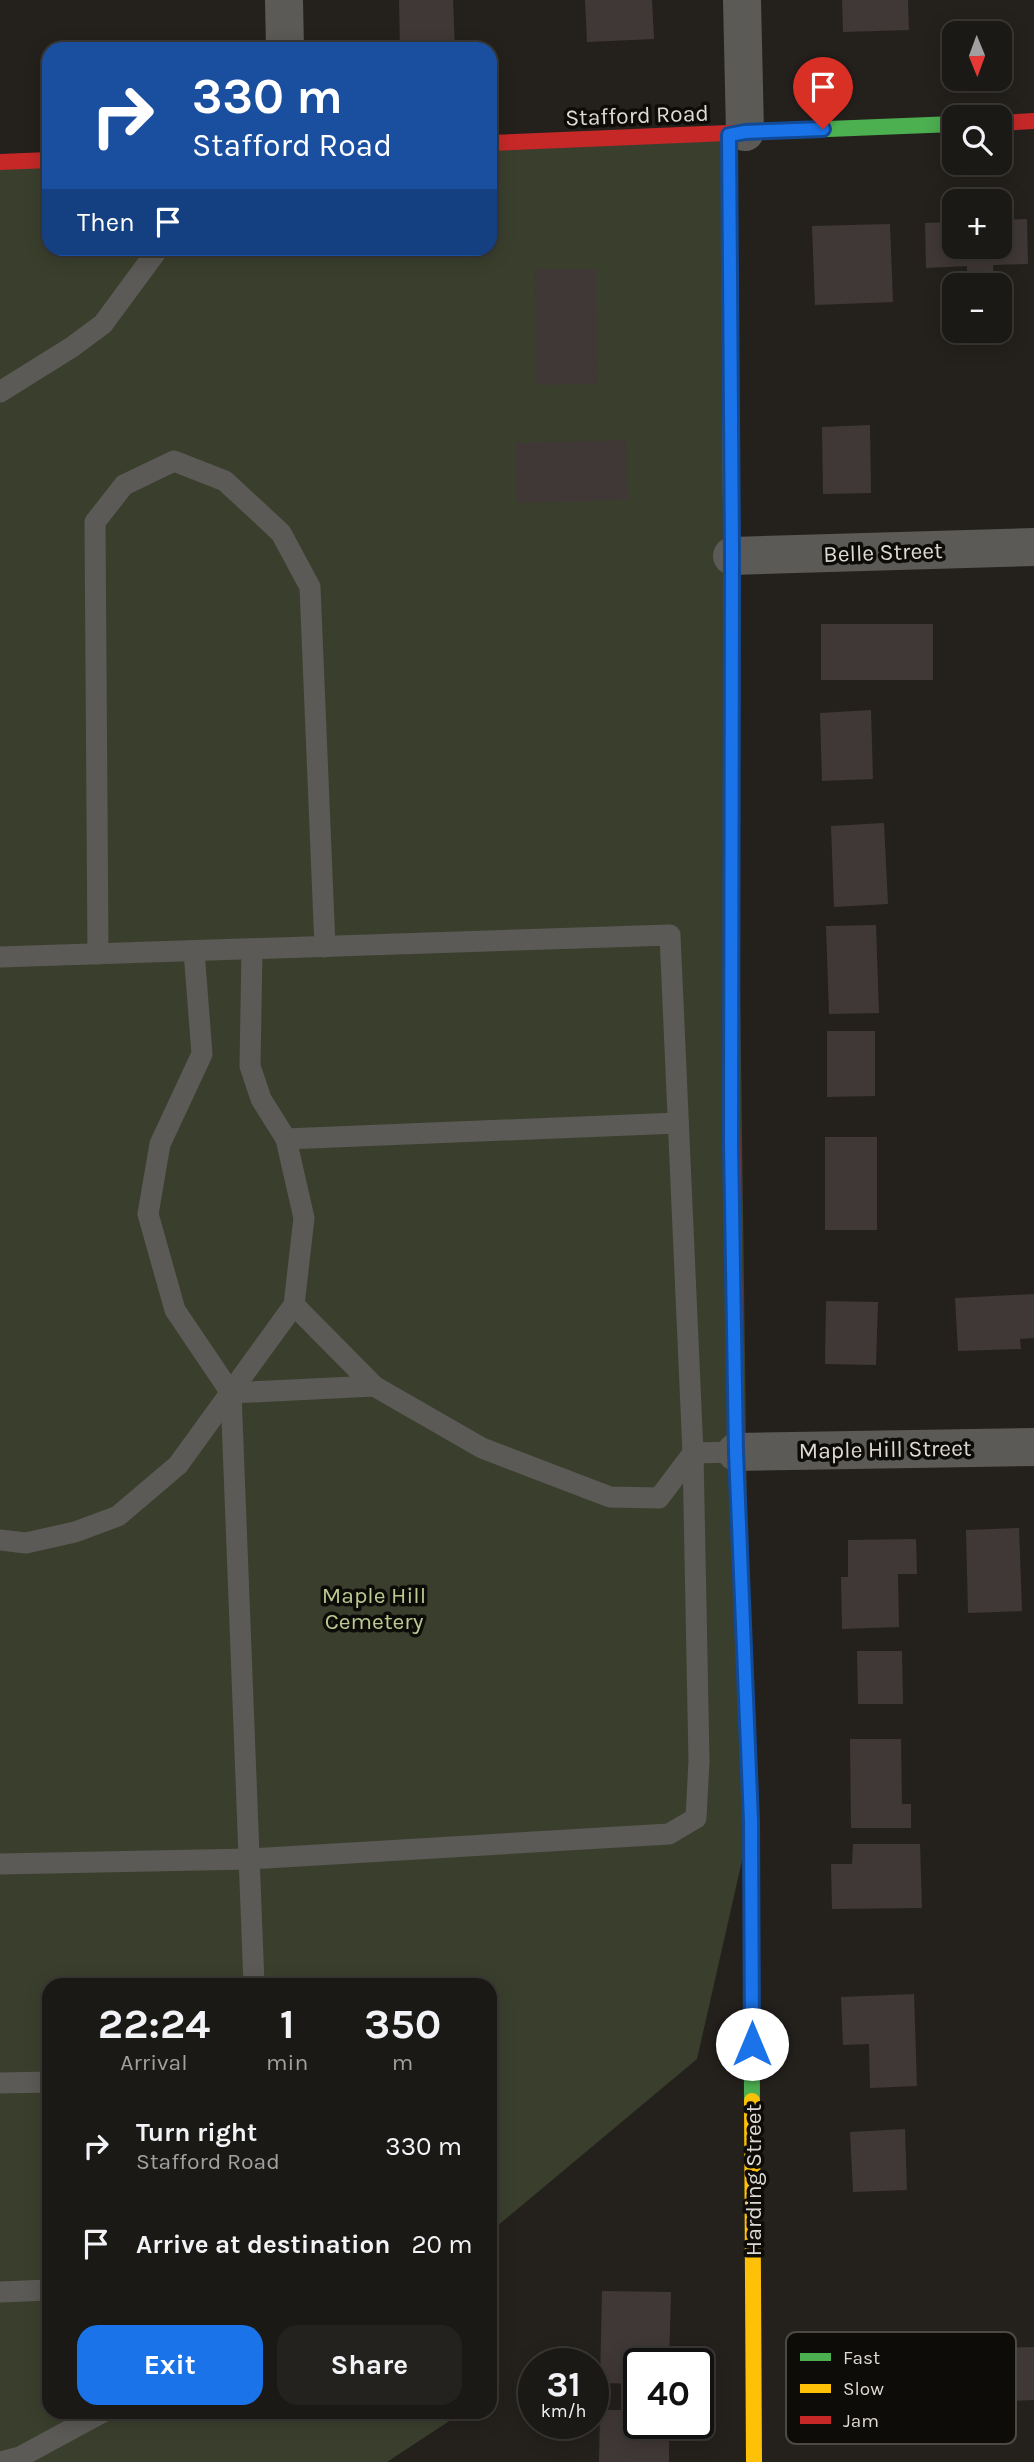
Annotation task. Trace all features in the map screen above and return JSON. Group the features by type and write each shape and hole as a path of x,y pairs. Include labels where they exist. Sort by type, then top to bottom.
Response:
{"street":[{"path":"284,0 285,42"},
{"name":"Harding Street","path":"742,0 737,133 732,556 731,1144 736,1452 751,1821 754,2462"},
{"path":"1012,122 1034,121"},
{"name":"Stafford Road","path":"497,143 942,124"},
{"path":"0,162 42,160"},
{"name":"Belle Street","path":"732,556 1034,547"},
{"name":"Maple Hill Street","path":"736,1452 1034,1447"}],"lane":[{"path":"0,391 72,347 103,324 153,256"},
{"path":"98,954 95,522 124,485 174,461 225,481 281,533 310,587 325,947"},
{"path":"0,957 670,935 693,1453 699,1761 696,1818 668,1834 250,1858 0,1864"},
{"path":"0,1541 26,1543 75,1532 118,1516 178,1465 294,1305 304,1218 286,1139 261,1099 250,1066 251,949"},
{"path":"194,951 202,1054 160,1144 148,1214 175,1310 231,1393 254,1978"},
{"path":"286,1139 678,1123"},
{"path":"294,1305 374,1386 482,1448 610,1497 659,1498 693,1453"},
{"path":"231,1393 374,1386"},
{"path":"693,1453 736,1452"},
{"path":"0,2083 42,2082"},
{"path":"0,2292 42,2290"},
{"path":"0,2462 20,2457 90,2419"}],"green space":[{"name":"Maple Hill Cemetery","path":"729,135 751,1821 697,2059 497,2226 497,1978 42,1978 42,2419 452,2419 387,2462 0,2462 0,162 42,160 42,256 497,256 497,144"}],"building":[{"path":"399,0 453,0 455,42 400,42"},
{"path":"585,0 652,0 654,39 587,42"},
{"path":"842,0 908,0 909,30 843,32"},
{"path":"1027,219 1028,264 993,265 993,273 967,273 967,266 926,268 925,223 942,222 942,259 1012,259 1012,220"},
{"path":"890,224 893,302 815,305 812,226"},
{"path":"535,269 596,269 597,384 536,385"},
{"path":"870,425 871,493 823,494 822,427"},
{"path":"626,440 627,500 517,503 516,443"},
{"path":"821,624 933,624 933,680 821,680"},
{"path":"871,710 873,779 822,781 820,713"},
{"path":"884,823 888,904 834,907 831,826"},
{"path":"876,925 879,1013 829,1014 826,926"},
{"path":"827,1031 875,1031 875,1096 827,1097"},
{"path":"825,1137 877,1137 877,1230 825,1230"},
{"path":"1034,1294 1034,1338 1020,1339 1021,1349 958,1351 955,1298"},
{"path":"826,1301 878,1302 876,1365 825,1364"},
{"path":"1019,1528 1022,1611 968,1613 966,1530"},
{"path":"916,1539 917,1574 898,1574 899,1627 842,1629 841,1577 848,1577 848,1540"},
{"path":"857,1651 902,1651 903,1704 858,1704"},
{"path":"850,1739 901,1739 902,1804 911,1804 911,1828 851,1828"},
{"path":"853,1844 920,1844 922,1908 832,1909 831,1864 852,1864"},
{"path":"914,1994 917,2086 870,2088 869,2044 843,2045 841,1997"},
{"path":"905,2129 907,2190 853,2192 850,2132"},
{"path":"602,2291 671,2292 669,2348 623,2348 623,2384 609,2383 609,2348 601,2348"},
{"path":"1034,2347 1034,2400 1016,2401 1016,2348"},
{"path":"609,2410 623,2410 623,2439 669,2439 669,2462 599,2462 599,2439 609,2439"}],"traffic: fast":[{"path":"778,131 942,124"},
{"path":"731,1052 732,692"},
{"path":"737,1481 751,1821 752,2101"}],"traffic: slow":[{"path":"729,135 732,692"},
{"path":"752,2101 754,2462"}],"traffic: jam":[{"path":"1012,122 1034,121"},
{"path":"497,143 778,131"},
{"path":"0,162 42,160"},
{"path":"731,1052 737,1481"}],"route":[{"path":"752,2044 751,1821 736,1452 731,1144 732,556 729,135 823,129"}]}
